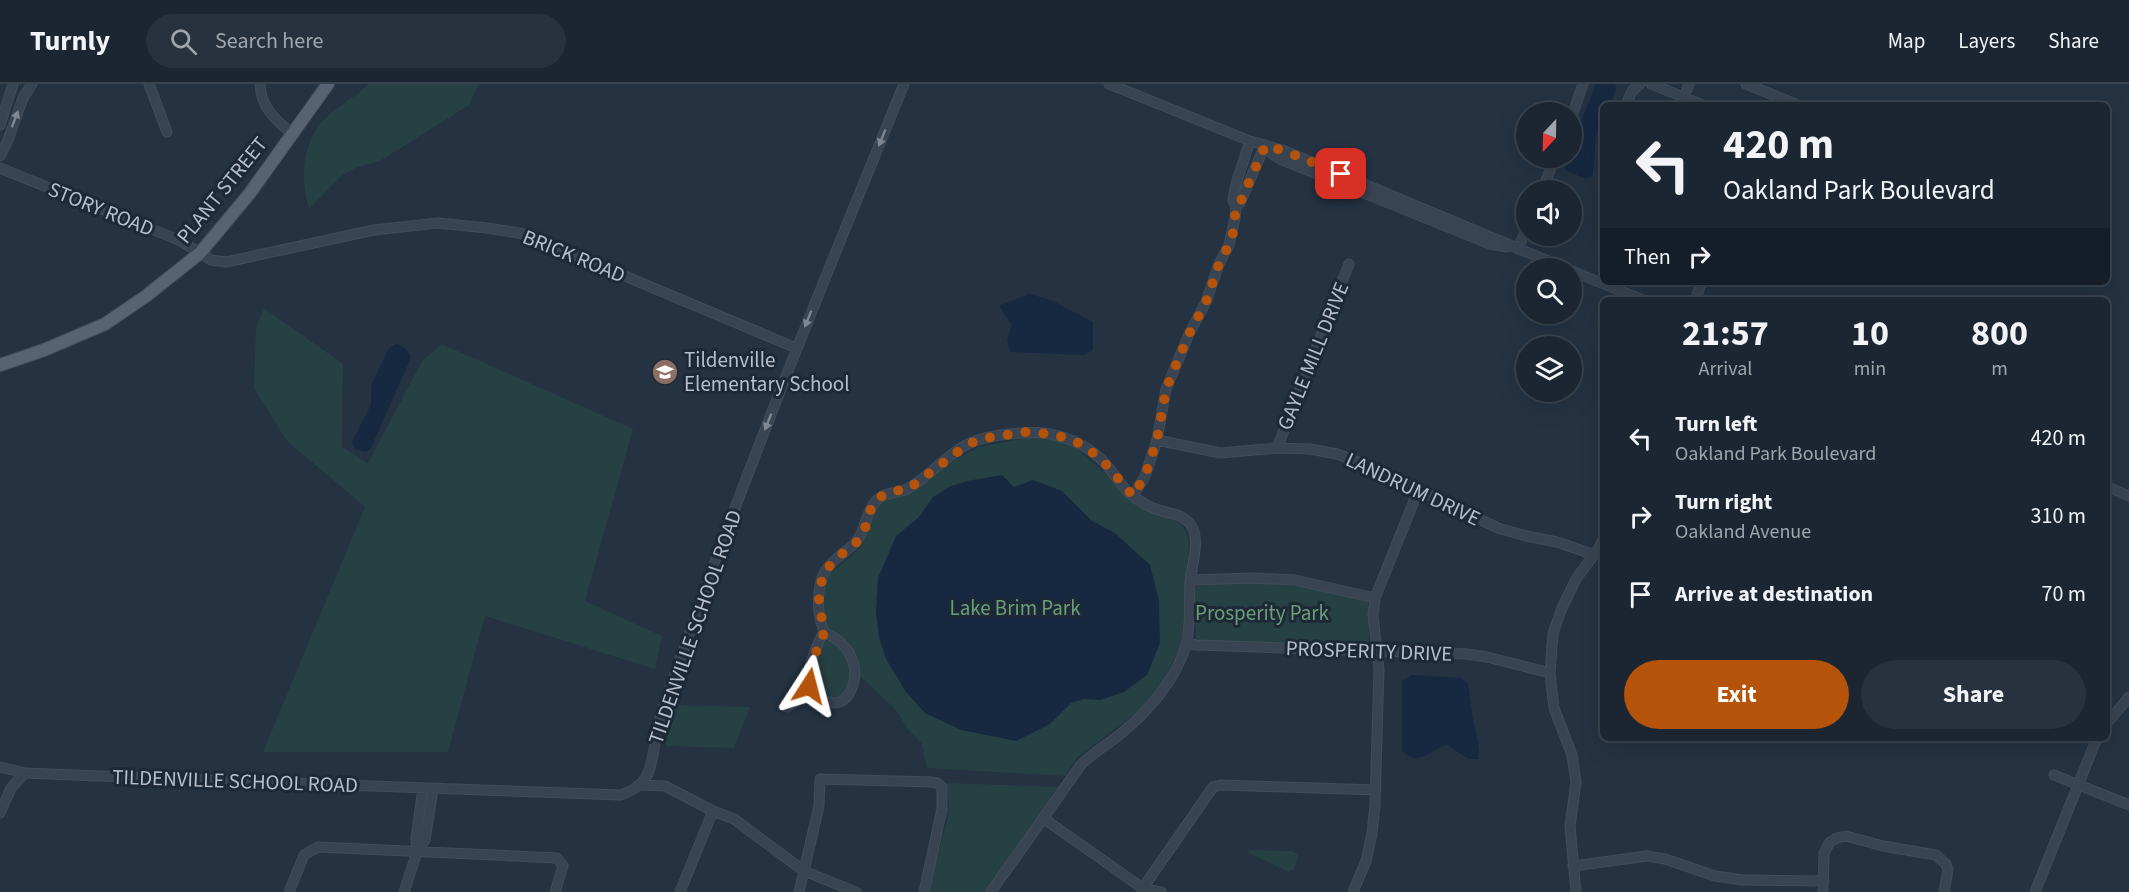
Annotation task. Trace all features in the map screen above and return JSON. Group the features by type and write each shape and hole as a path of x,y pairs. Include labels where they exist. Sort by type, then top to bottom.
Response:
{"main road":[{"name":"PLANT STREET","path":"0,364 45,350 105,324 146,296 200,253 250,193 328,84"}],"street":[{"path":"149,84 167,132"},
{"path":"260,84 260,94 268,112 292,134"},
{"name":"TILDENVILLE SCHOOL ROAD","path":"0,767 25,773 621,795 640,785 648,773 666,699 796,348 904,84"},
{"path":"1109,84 1250,141 1285,151 1540,258"},
{"path":"1577,102 1583,84"},
{"path":"1651,84 1696,102"},
{"path":"1684,97 1689,84"},
{"path":"1746,84 1791,102"},
{"path":"0,125 10,85 30,88 0,156"},
{"path":"1627,102 1634,86"},
{"path":"1133,496 1145,476 1157,440 1166,389 1189,334 1206,302 1233,233 1236,207 1233,200 1250,141"},
{"path":"1236,207 1240,203 1265,146"},
{"name":"STORY ROAD","path":"0,168 180,241 200,253"},
{"name":"BRICK ROAD","path":"200,253 211,260 226,262 374,230 438,223 525,234 796,348"},
{"name":"GAYLE MILL DRIVE","path":"1277,448 1349,264"},
{"path":"1582,275 1600,282"},
{"path":"1606,285 1636,297"},
{"path":"824,633 831,635 851,656 855,670 854,685 845,699 832,703 823,701 812,692 808,680 809,669 824,633 819,590 825,571 856,543 865,529 868,514 878,498 892,491 907,490 968,444 987,438 1024,432 1050,434 1071,439 1103,461 1133,496 1155,509 1185,518 1193,528 1195,540 1186,643 1176,669 1152,703 1119,735 1087,759 991,892"},
{"name":"LANDRUM DRIVE","path":"1157,440 1220,453 1277,448 1310,449 1337,454 1361,463 1498,528 1557,542 1595,555"},
{"path":"2110,488 2129,496"},
{"path":"1353,892 1366,861 1372,834 1376,790 1379,669 1373,615 1375,598 1418,491"},
{"path":"1576,892 1570,826 1576,782 1572,755 1554,708 1550,673 1554,633 1562,608 1576,579 1600,545"},
{"path":"1191,580 1252,578 1294,580 1375,598"},
{"name":"PROSPERITY DRIVE","path":"1186,643 1467,654 1550,673"},
{"path":"788,707 812,692"},
{"path":"2110,720 2129,697"},
{"path":"2035,892 2096,741"},
{"path":"0,813 11,788 25,773"},
{"path":"2054,775 2129,805"},
{"path":"799,892 819,806 820,779 938,783 942,787 942,809 924,892"},
{"path":"640,785 665,786 713,812 734,819 804,871 856,892"},
{"path":"1144,891 1147,882 1213,787 1221,785 1376,790"},
{"path":"404,892 417,852 425,840 428,789"},
{"path":"680,892 713,812"},
{"path":"1043,818 1144,891 1161,892"},
{"path":"1823,892 1824,853 1830,842 1846,836 1883,846 1936,855 1946,864 1948,870 1944,892"},
{"path":"289,892 303,855 318,847 557,858 563,866 555,892"},
{"path":"1573,866 1647,856 1665,859 1715,876 1743,880 1824,881"}],"green space":[{"path":"368,84 479,84 469,105 380,161 358,167 342,175 309,209 304,170 305,158 314,134 331,113"},
{"path":"264,308 343,364 342,447 368,463 422,361 442,344 633,429 585,601 662,636 655,669 485,616 448,752 263,752 365,507 286,440 254,388 256,328"},
{"name":"Lake Brim Park","path":"1031,437 1069,442 1151,512 1171,518 1186,531 1189,543 1182,636 1178,651 1161,685 1138,711 1077,758 1065,776 927,768 922,744 908,729 895,709 860,676 849,642 837,632 825,627 822,604 826,578 860,548 875,508 890,494 908,491 956,459 979,447"},
{"name":"Prosperity Park","path":"1259,583 1301,586 1368,602 1369,642 1365,646 1196,641 1195,591 1198,585"},
{"path":"830,639 846,653 851,666 846,690 836,699 829,699 821,694 813,678 823,642"},
{"path":"675,705 750,707 734,748 665,746"},
{"path":"945,783 1058,787 985,892 930,892 931,879 949,809"},
{"path":"1248,850 1292,851 1297,854 1298,858 1294,869 1289,872 1249,853"}],"water":[{"path":"1596,84 1615,84 1616,89 1611,102 1600,102 1600,127 1596,137 1592,177 1587,179 1565,168 1582,168 1582,120"},
{"path":"1029,294 1051,300 1093,322 1093,349 1085,355 1010,352 1007,339 1012,325 999,306"},
{"path":"397,344 406,349 411,357 371,448 366,452 355,449 352,442 371,405 371,386 389,348"},
{"name":"Lake Brim Park","path":"1002,475 1014,487 1033,480 1062,491 1092,521 1115,533 1150,565 1159,601 1160,643 1147,675 1124,692 1100,700 1084,699 1071,703 1050,724 1016,741 961,730 925,713 906,692 886,659 879,637 876,611 878,578 896,536 919,517 933,497 949,487 967,481"},
{"path":"1412,675 1461,678 1468,683 1479,749 1478,759 1469,759 1447,745 1418,758 1407,755 1402,750 1402,681"}],"place":[{"name":"Tildenville Elementary School","path":"665,372"}],"route":[{"path":"809,686 809,669 824,633 820,622 819,590 825,571 856,543 865,529 868,514 878,498 892,491 907,490 968,444 987,438 1024,432 1050,434 1071,439 1103,461 1133,496 1145,476 1157,440 1166,389 1189,334 1206,302 1233,233 1236,207 1240,203 1265,146 1285,151 1341,174"}]}
